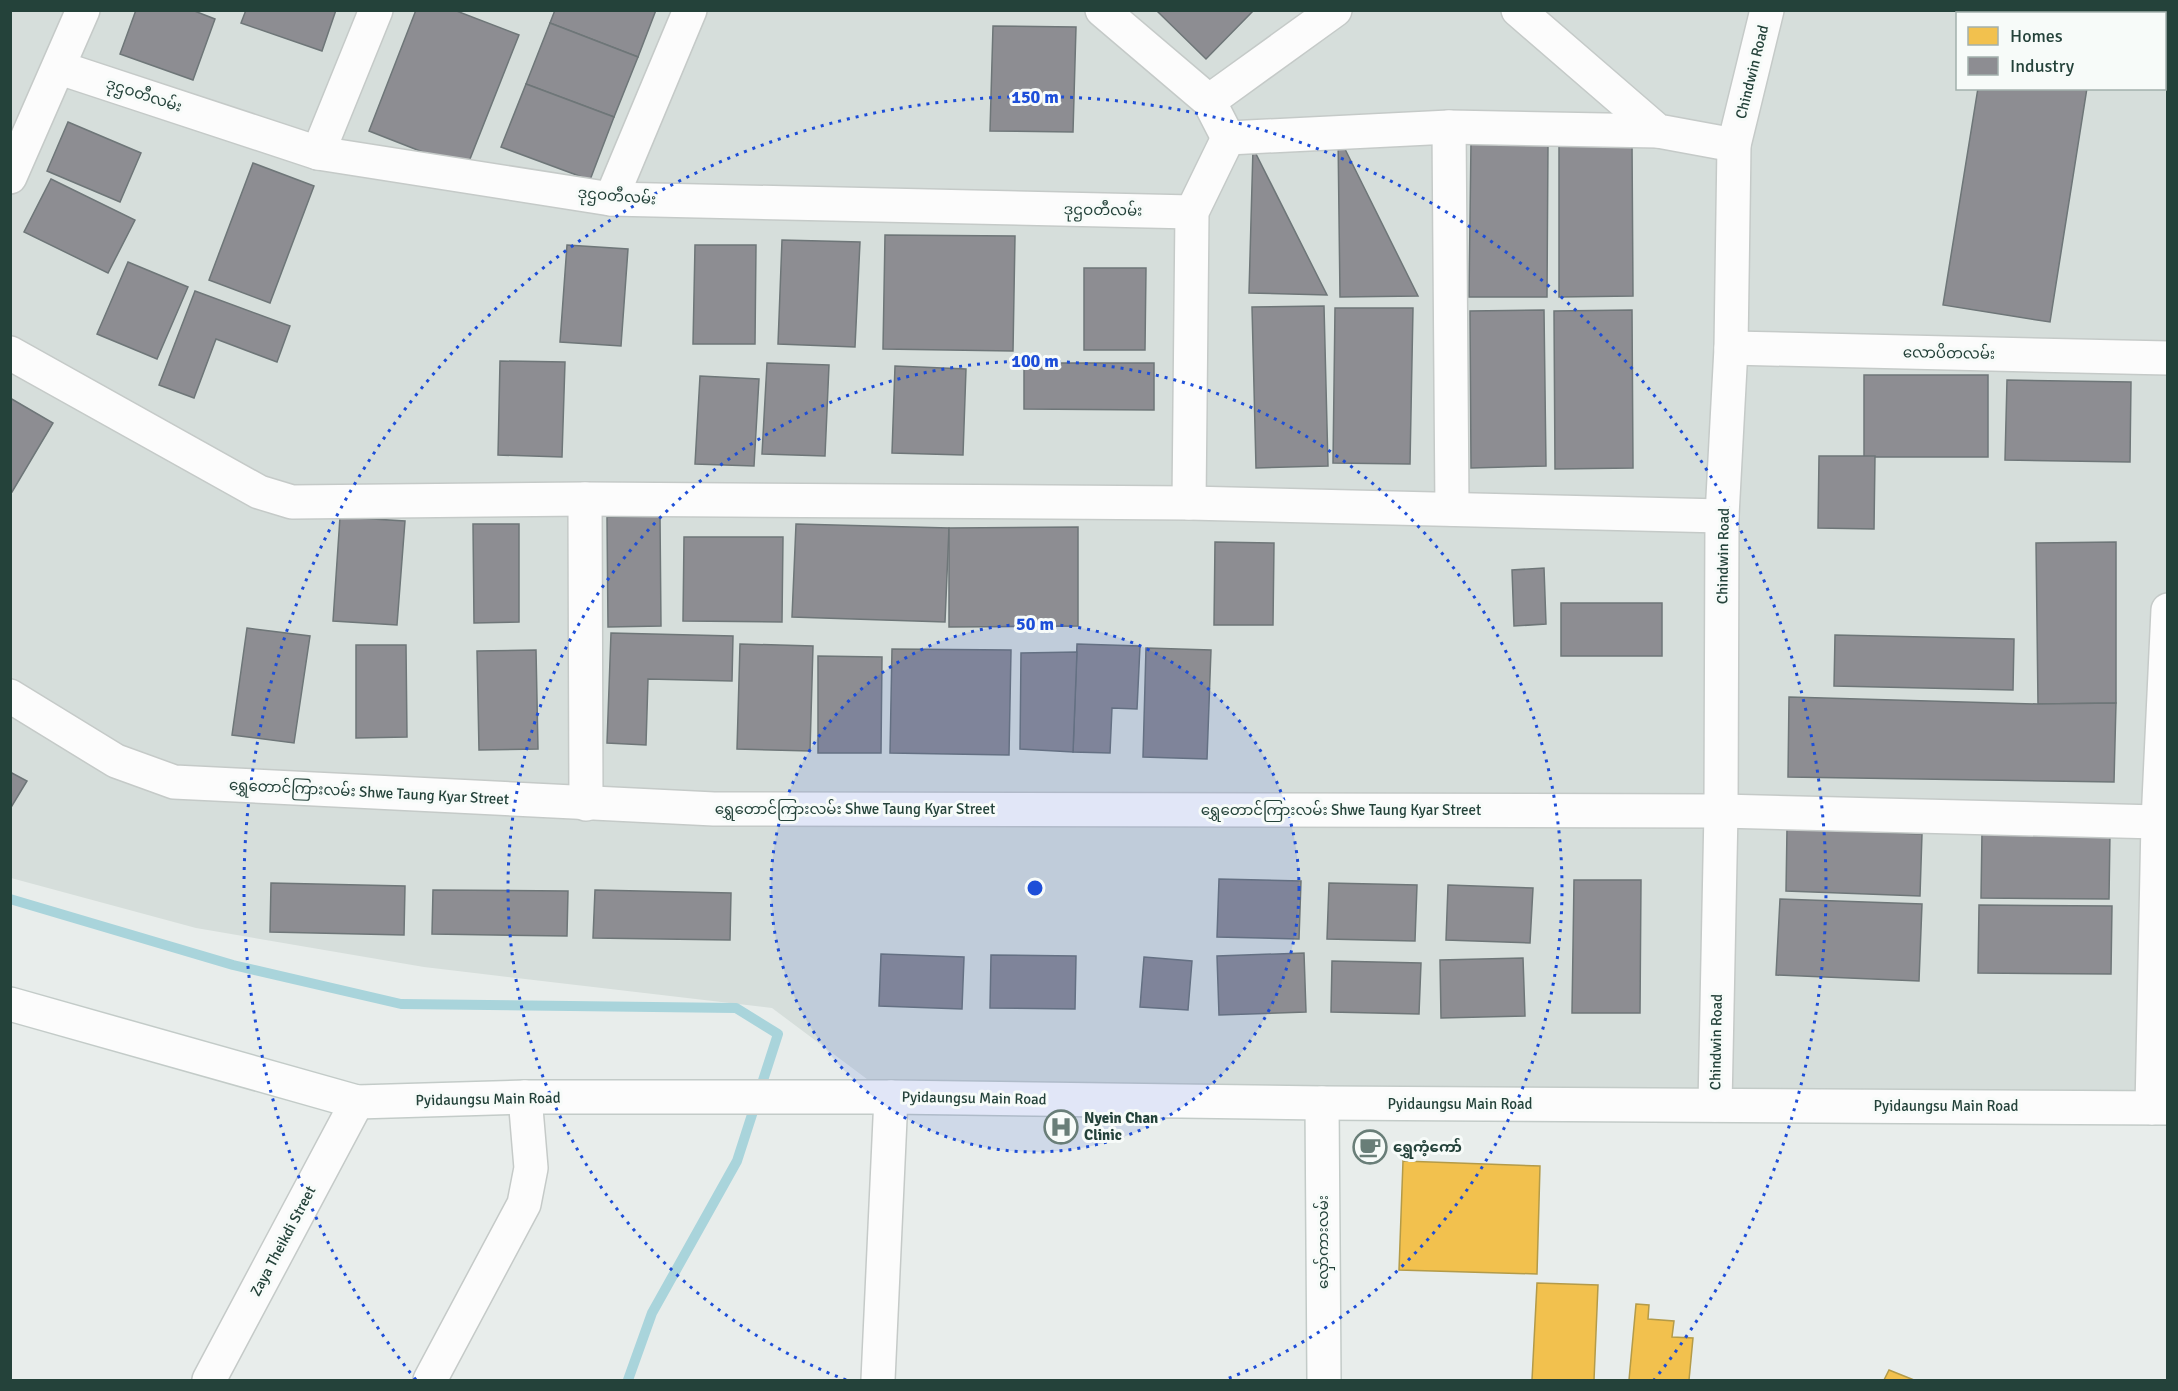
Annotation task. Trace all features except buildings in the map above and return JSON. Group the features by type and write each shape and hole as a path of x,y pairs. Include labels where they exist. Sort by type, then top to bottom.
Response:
{"street":[{"path":"10,177 60,68 83,10"},
{"path":"318,153 376,10"},
{"path":"611,199 690,10"},
{"path":"1102,10 1209,101 1228,138"},
{"path":"1209,101 1335,10"},
{"path":"1518,10 1658,131"},
{"name":"Chindwin Road","path":"1715,1105 1721,810 1722,516 1731,348 1734,146 1767,10"},
{"name":"ဒုဌဝတီလမ်း","path":"60,68 318,153 611,199 1192,212"},
{"path":"1228,138 1449,127 1658,131 1734,146"},
{"path":"1449,127 1452,509"},
{"path":"1189,503 1192,212 1228,138"},
{"name":"လောပိတလမ်း","path":"1731,348 2168,358"},
{"path":"10,353 258,492 292,502 585,499 1189,503 1722,516"},
{"path":"585,499 586,804"},
{"path":"2159,1108 2158,822 2168,610"},
{"name":"ရွှေတောင်ကြားလမ်း Shwe Taung Kyar Street","path":"10,696 116,760 174,782 714,809 1721,810 2158,822"},
{"name":"Pyidaungsu Main Road","path":"10,1004 357,1102 525,1097 891,1097 1322,1103 2159,1108"},
{"path":"430,1380 524,1204 531,1168 525,1097"},
{"path":"878,1380 891,1097"},
{"name":"Zaya Theikdi Street","path":"209,1380 357,1102"},
{"name":"လှော်ကားလမ်း","path":"1322,1103 1324,1380"}],"shaded area":[{"path":"10,11 2167,11 2168,661 2152,1108 891,1097 772,1008 424,967 196,928 11,878"}],"waterway":[{"path":"10,899 233,965 401,1004 736,1008 778,1034 737,1161 652,1313 628,1380"}],"place":[{"name":"Nyein Chan Clinic","path":"1061,1127"},
{"name":"ရွှေကံ့ကော်","path":"1370,1147"}]}
